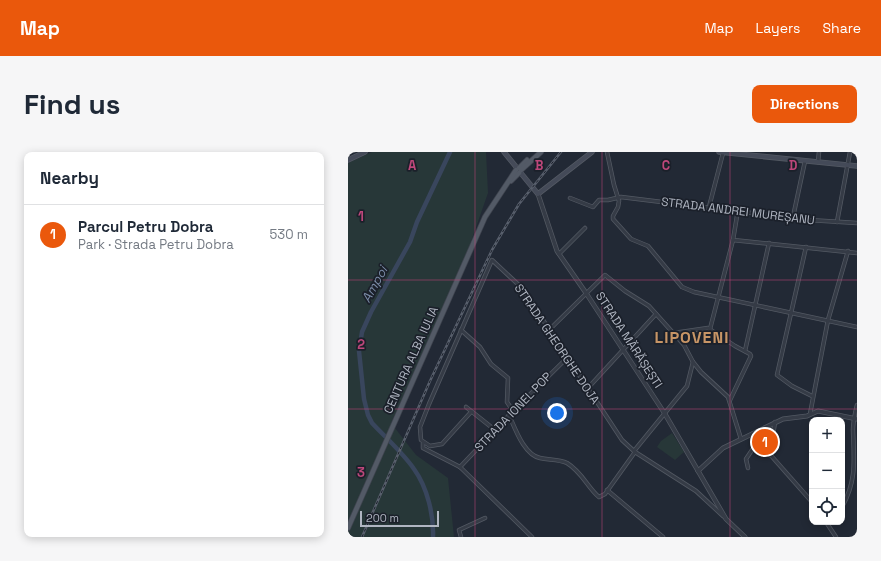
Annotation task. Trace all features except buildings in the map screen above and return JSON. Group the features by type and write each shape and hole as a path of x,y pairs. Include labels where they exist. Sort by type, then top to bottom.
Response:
{"main road":[{"path":"348,160 365,152"},
{"name":"STRADA MĂRĂȘEȘTI","path":"504,152 538,194"},
{"name":"CENTURA ALBA IULIA","path":"348,528 483,222 495,201 519,170 539,152"},
{"path":"538,194 592,152"},
{"path":"719,152 857,166"}],"street":[{"path":"608,152 614,185 618,197 618,208 612,216 613,219 631,238 648,246 682,287 694,292 857,327"},
{"path":"709,207 723,152"},
{"path":"818,162 819,152"},
{"path":"837,222 850,152"},
{"path":"793,217 805,161"},
{"name":"STRADA MĂRĂȘEȘTI","path":"538,194 543,204 553,243 559,254 665,414 726,519"},
{"name":"STRADA ANDREI MUREȘANU","path":"570,198 594,207 599,200 608,200 618,197 857,223"},
{"path":"710,329 734,240 738,210"},
{"path":"559,254 585,228"},
{"path":"734,240 857,252"},
{"path":"745,351 769,243"},
{"path":"806,247 778,376 792,386 812,396"},
{"path":"810,414 812,396 828,320 848,252"},
{"name":"STRADA GHEORGHE DOJA","path":"460,468 422,448 423,443 419,436 420,427 492,260 519,284 618,436 634,451 701,495 744,537"},
{"path":"549,330 604,274 625,291 644,302 684,345 693,362 730,400 741,439"},
{"path":"587,389 656,314"},
{"path":"674,333 710,329 730,344 751,354 730,400"},
{"path":"461,330 480,346 491,364 508,378 507,402 513,411"},
{"name":"STRADA IONEL POP","path":"460,468 509,415 567,358"},
{"path":"509,415 525,445 533,455 539,458 560,460 567,464 586,480 599,497 607,490 634,451 689,383 693,362"},
{"path":"845,502 851,491 855,478 857,405"},
{"path":"466,407 495,430"},
{"path":"698,471 724,448 775,422 790,417 821,411 856,419"},
{"path":"423,443 433,447 442,444 472,412"},
{"path":"770,455 775,422"},
{"path":"752,434 809,499"},
{"path":"748,468 746,459 758,441"},
{"path":"460,468 532,537"},
{"path":"701,495 709,489"},
{"path":"607,490 663,537"},
{"path":"461,537 459,530 485,518"},
{"path":"828,525 836,537"}],"shaded area":[{"path":"372,152 486,152 488,193 467,253 391,423 416,455 448,478 454,537 348,537 348,163"},
{"path":"672,433 684,452 675,460 657,447 661,441"}],"waterway":[{"name":"Ampoi","path":"433,537 429,502 419,476 405,457 372,423 368,415 364,399 359,351 362,332 371,312 410,242 417,222 450,152"}],"railway":[{"path":"362,537 430,381 492,250 519,204 561,152"}],"place":[{"name":"Parcul Petru Dobra","path":"765,442"}],"district":[{"name":"LIPOVENI","path":"692,337"}]}
